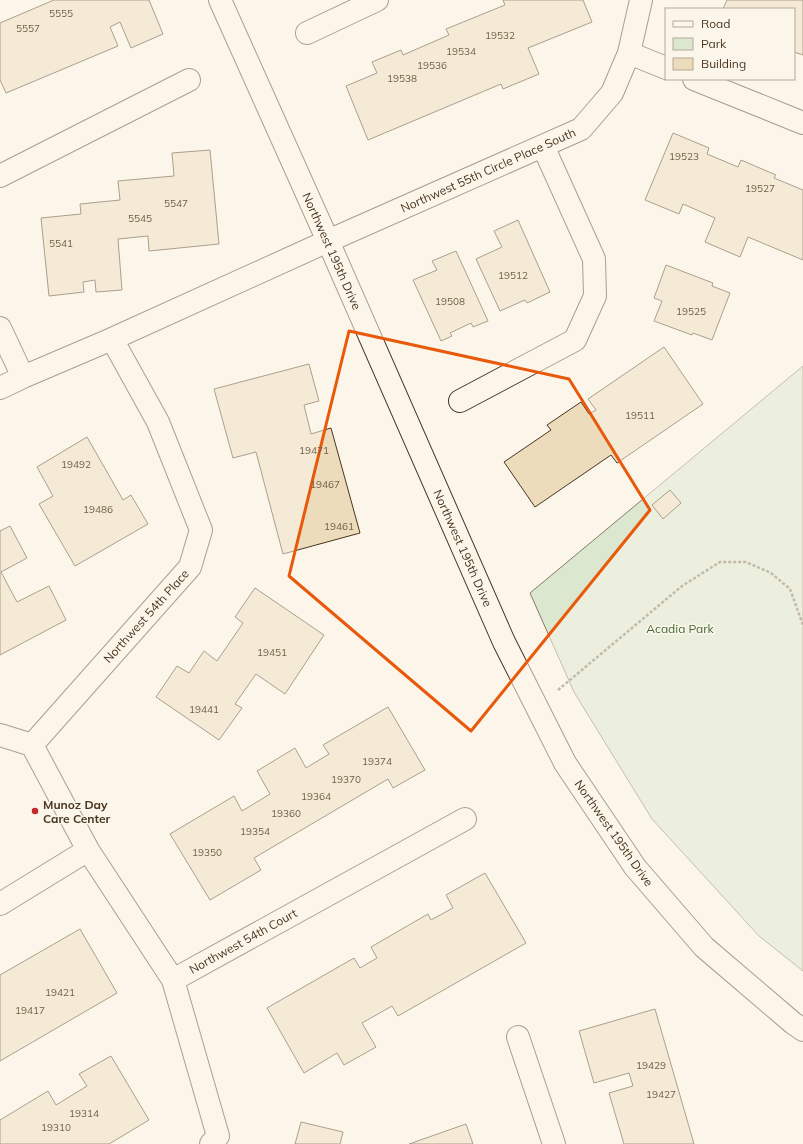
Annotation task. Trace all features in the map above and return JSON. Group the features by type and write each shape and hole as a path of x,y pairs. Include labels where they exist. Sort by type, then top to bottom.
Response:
{"street":[{"name":"Northwest 195th Drive","path":"220,0 328,241 504,642 565,763 635,867 704,947 803,1030"},
{"path":"307,33 377,0"},
{"name":"Northwest 55th Circle Place South","path":"0,388 581,129 612,93 629,53 641,0"},
{"path":"629,53 665,68"},
{"path":"0,176 189,80"},
{"path":"696,80 803,123"},
{"path":"460,401 575,340 595,296 594,259 543,146"},
{"path":"0,328 23,377"},
{"name":"Northwest 54th Place","path":"32,745 190,567 201,530 158,422 112,339"},
{"path":"0,736 32,745 88,850 173,980 218,1136 211,1144"},
{"name":"Northwest 54th Court","path":"173,980 465,819"},
{"path":"0,904 88,850"},
{"path":"518,1037 554,1144"}],"path":[{"path":"537,708 682,586 720,562 746,562 771,573 790,589 803,625"}],"highlighted area":[{"path":"349,331 569,379 650,510 471,731 289,576"}],"green space":[{"name":"Acadia Park","path":"803,366 803,971 759,936 652,819 574,692 530,593"}],"building":[{"path":"54,0 149,0 163,34 131,48 120,22 110,27 118,46 6,93 0,80 0,23"},
{"path":"503,0 583,0 592,22 528,48 539,74 503,89 501,84 368,140 346,86 377,73 372,62 401,50 403,55 449,35 446,29 505,5"},
{"path":"727,0 803,0 803,55 795,52 795,8 723,8"},
{"path":"673,133 709,148 707,154 738,167 741,160 776,175 774,178 803,190 803,260 748,237 740,257 705,242 715,218 683,204 679,214 645,200"},
{"path":"210,150 219,244 149,251 148,236 118,239 122,290 96,292 95,280 83,282 84,292 49,296 41,218 81,214 80,204 120,200 118,181 174,176 172,153"},
{"path":"518,220 550,292 527,303 525,300 500,311 476,259 502,247 494,231"},
{"path":"456,251 488,321 473,327 471,323 450,333 452,336 441,341 413,280 437,270 432,261"},
{"path":"666,265 713,283 712,286 730,293 712,340 693,333 692,335 654,321 662,301 654,298"},
{"path":"664,347 703,404 617,463 611,455 535,507 504,462 551,430 547,425 581,402 589,414 596,410 588,399"},
{"path":"309,364 319,401 304,405 311,434 331,428 360,533 283,554 256,452 233,458 214,389"},
{"path":"87,437 123,500 131,495 148,524 75,566 39,504 53,496 37,467"},
{"path":"670,490 681,503 663,519 652,505"},
{"path":"10,526 27,558 1,572 17,602 49,586 66,620 0,655 0,531"},
{"path":"255,588 324,635 285,694 256,674 235,704 242,708 219,740 156,697 177,666 189,673 204,651 217,661 243,623 235,617"},
{"path":"388,707 425,770 393,788 388,779 254,858 261,870 210,900 170,834 234,796 242,811 270,794 257,771 295,748 306,768 329,754 323,745"},
{"path":"485,873 526,943 398,1016 392,1006 362,1023 376,1047 344,1065 337,1053 304,1073 267,1008 354,958 360,968 377,958 371,947 428,914 431,920 453,908 446,895"},
{"path":"80,929 117,993 0,1061 0,975"},
{"path":"655,1009 694,1144 624,1144 609,1093 633,1086 629,1073 594,1083 579,1031"},
{"path":"111,1056 149,1120 109,1144 0,1144 0,1120 48,1091 56,1105 87,1086 79,1074"},
{"path":"301,1122 343,1132 340,1144 295,1144"},
{"path":"466,1124 473,1144 409,1144"}],"place":[{"name":"Munoz Day Care Center","path":"35,811"}]}
